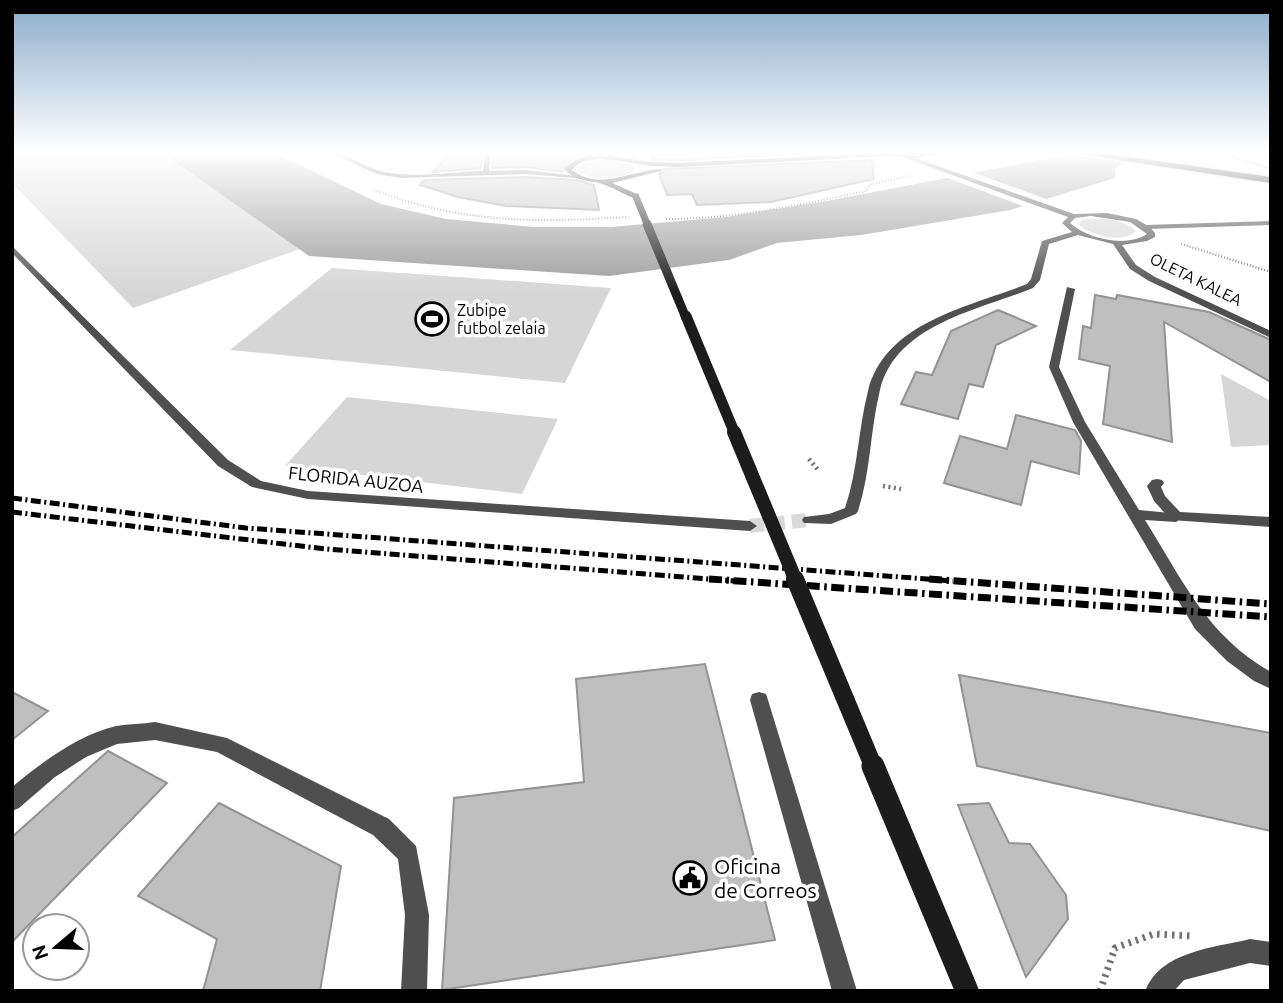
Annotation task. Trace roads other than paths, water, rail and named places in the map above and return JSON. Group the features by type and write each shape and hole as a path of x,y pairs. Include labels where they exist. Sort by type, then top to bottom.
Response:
{"main road":[{"path":"637,199 967,991"}],"street":[{"path":"1026,199 1073,216 1103,215 1128,219 1146,227 1271,223"},
{"path":"1073,216 1066,223 1078,232 1116,242 1145,240 1152,235 1146,227"},
{"path":"809,520 831,519 850,511 862,482 874,386 890,358 930,323 1030,286 1035,280 1045,243 1078,232"},
{"name":"OLETA KALEA","path":"1116,242 1133,267 1152,279 1271,335"},
{"name":"FLORIDA AUZOA","path":"12,247 223,463 257,484 308,495 750,526"},
{"path":"1070,289 1054,367 1079,422 1206,631 1222,649 1250,670 1271,681"},
{"path":"1157,483 1154,486 1159,498 1177,517"},
{"path":"1133,514 1271,522"},
{"path":"759,701 845,991"},
{"path":"12,801 48,770 79,751 116,735 155,731 220,744 381,827 408,854 417,915 414,991"},
{"path":"1157,991 1177,970 1250,951 1271,954"}],"tunnel":[{"path":"750,526 809,520"}],"railway":[{"path":"12,498 246,528 953,581"},
{"path":"12,512 326,549 712,579"},
{"path":"712,579 1271,617"},
{"path":"712,579 735,581"},
{"path":"929,579 1271,604"}],"place":[{"name":"Zubipe futbol zelaia","path":"432,319"},
{"name":"Oficina de Correos","path":"690,878"}]}
